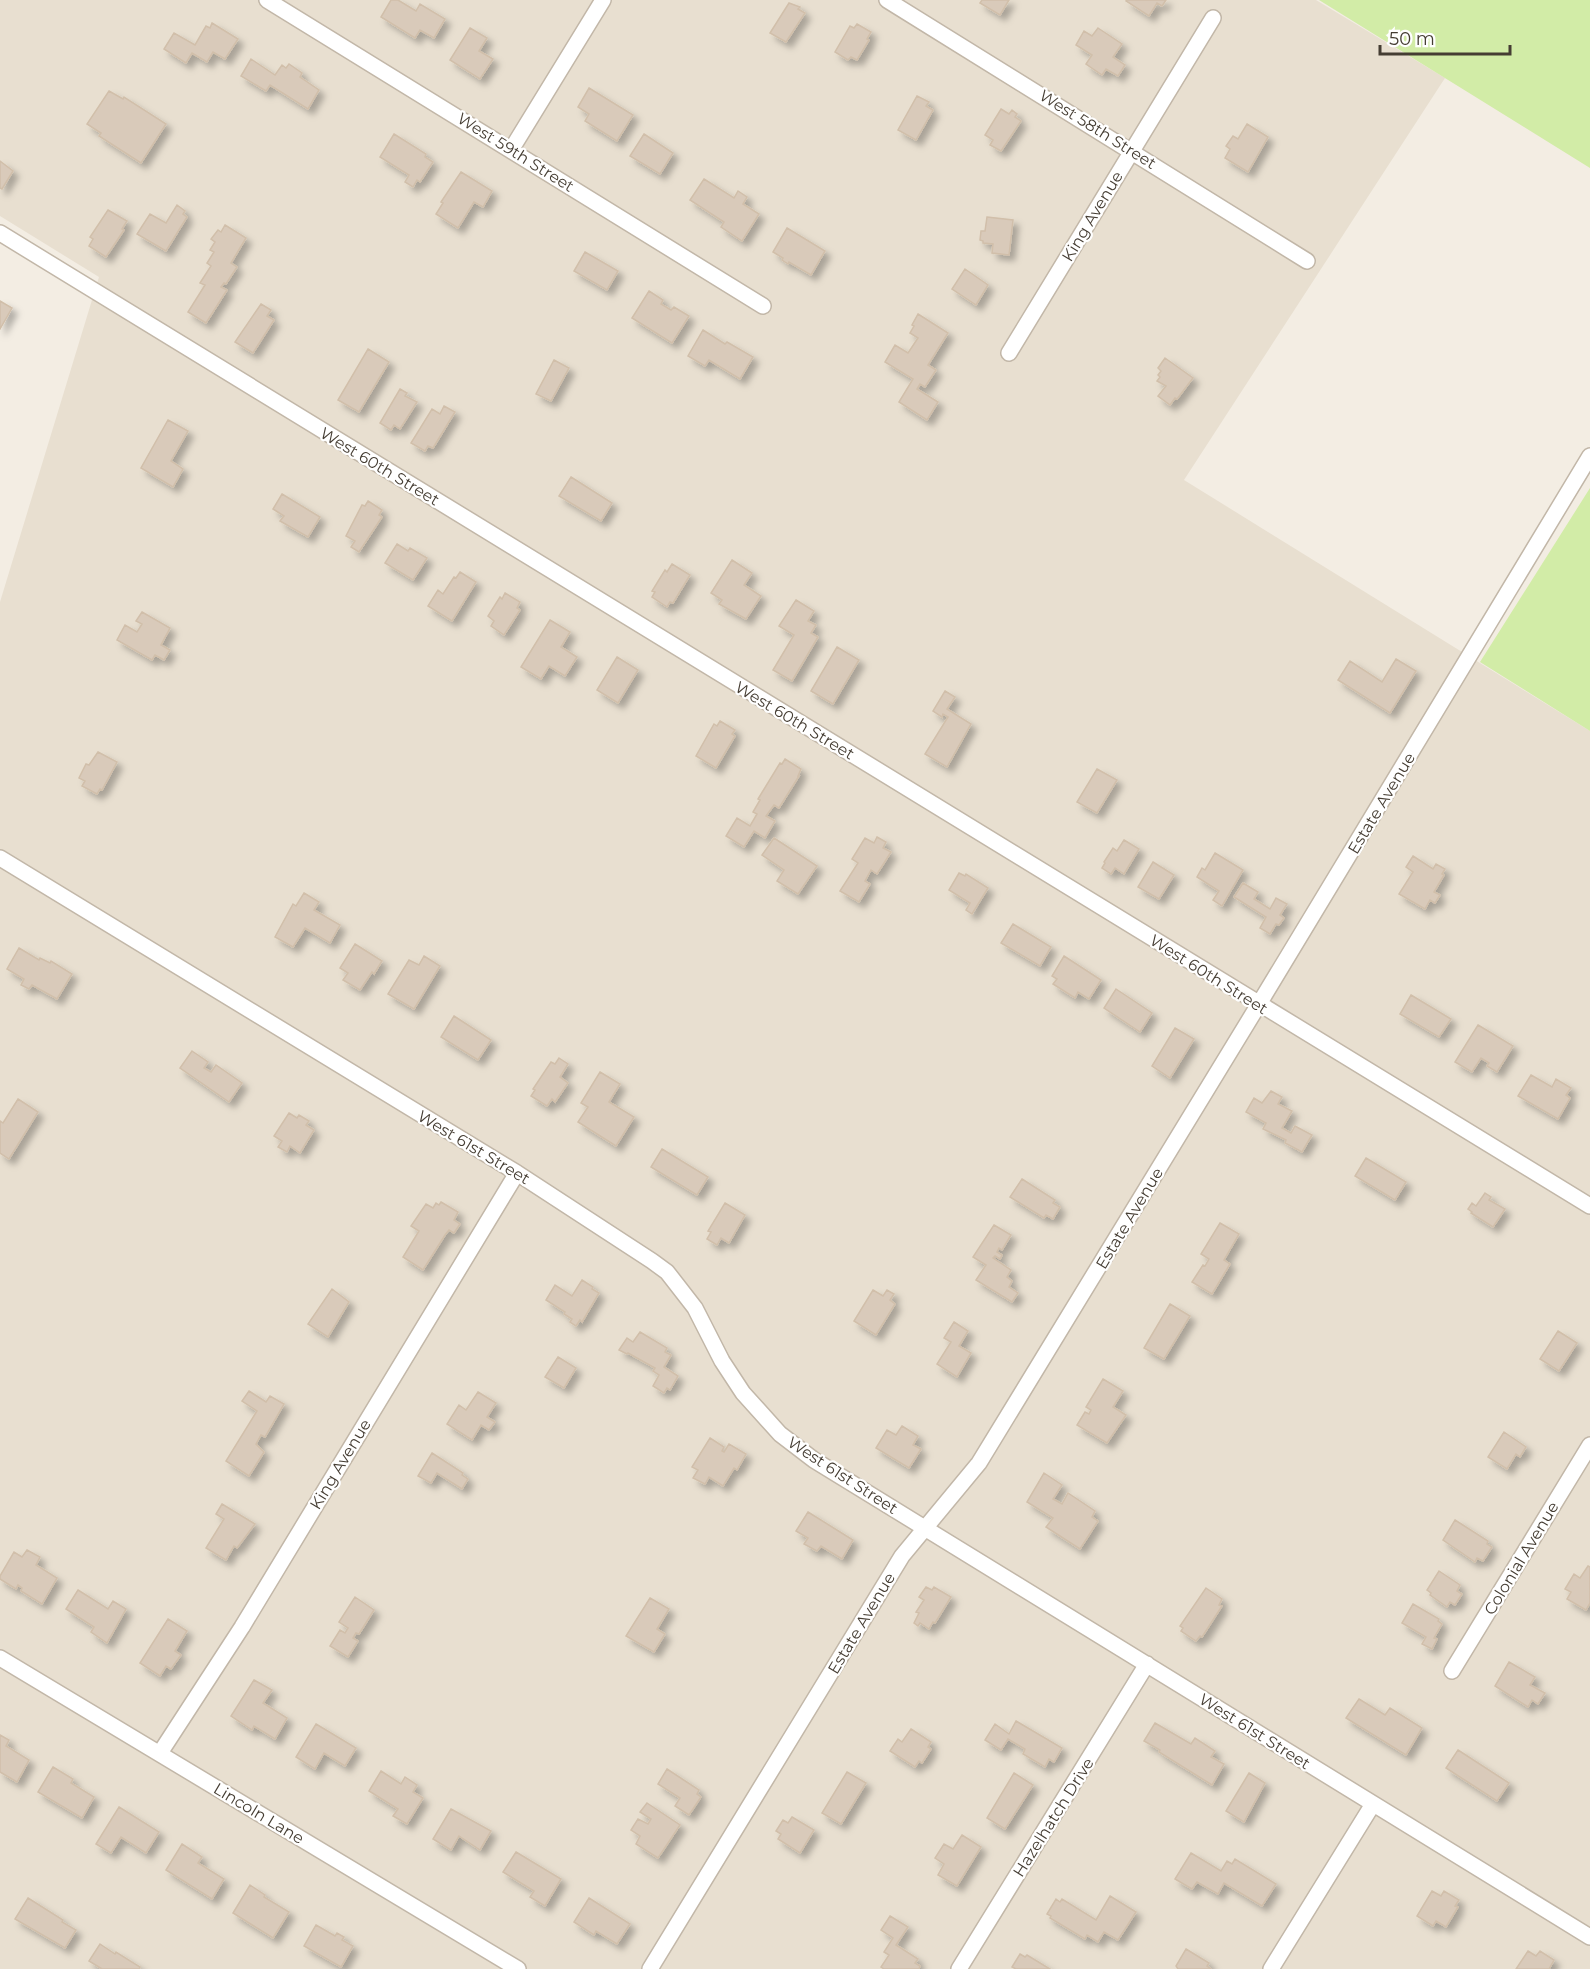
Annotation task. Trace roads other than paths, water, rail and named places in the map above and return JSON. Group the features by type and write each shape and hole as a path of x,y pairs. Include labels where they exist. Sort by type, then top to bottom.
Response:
{"street":[{"name":"West 59th Street","path":"267,0 763,306"},
{"path":"511,150 603,0"},
{"name":"West 58th Street","path":"887,0 1307,261"},
{"name":"King Avenue","path":"1009,354 1213,18"},
{"name":"West 60th Street","path":"0,233 1590,1206"},
{"name":"Estate Avenue","path":"650,1969 902,1556 979,1463 1590,456"},
{"name":"West 61st Street","path":"0,858 517,1173 613,1234 667,1272 702,1319 722,1361 743,1393 780,1434 814,1460 1590,1936"},
{"name":"King Avenue","path":"160,1753 242,1627 517,1173"},
{"name":"Colonial Avenue","path":"1452,1671 1590,1445"},
{"name":"Lincoln Lane","path":"0,1658 518,1969"},
{"name":"Hazelhatch Drive","path":"959,1969 1147,1664"},
{"path":"1271,1969 1373,1804"}]}
